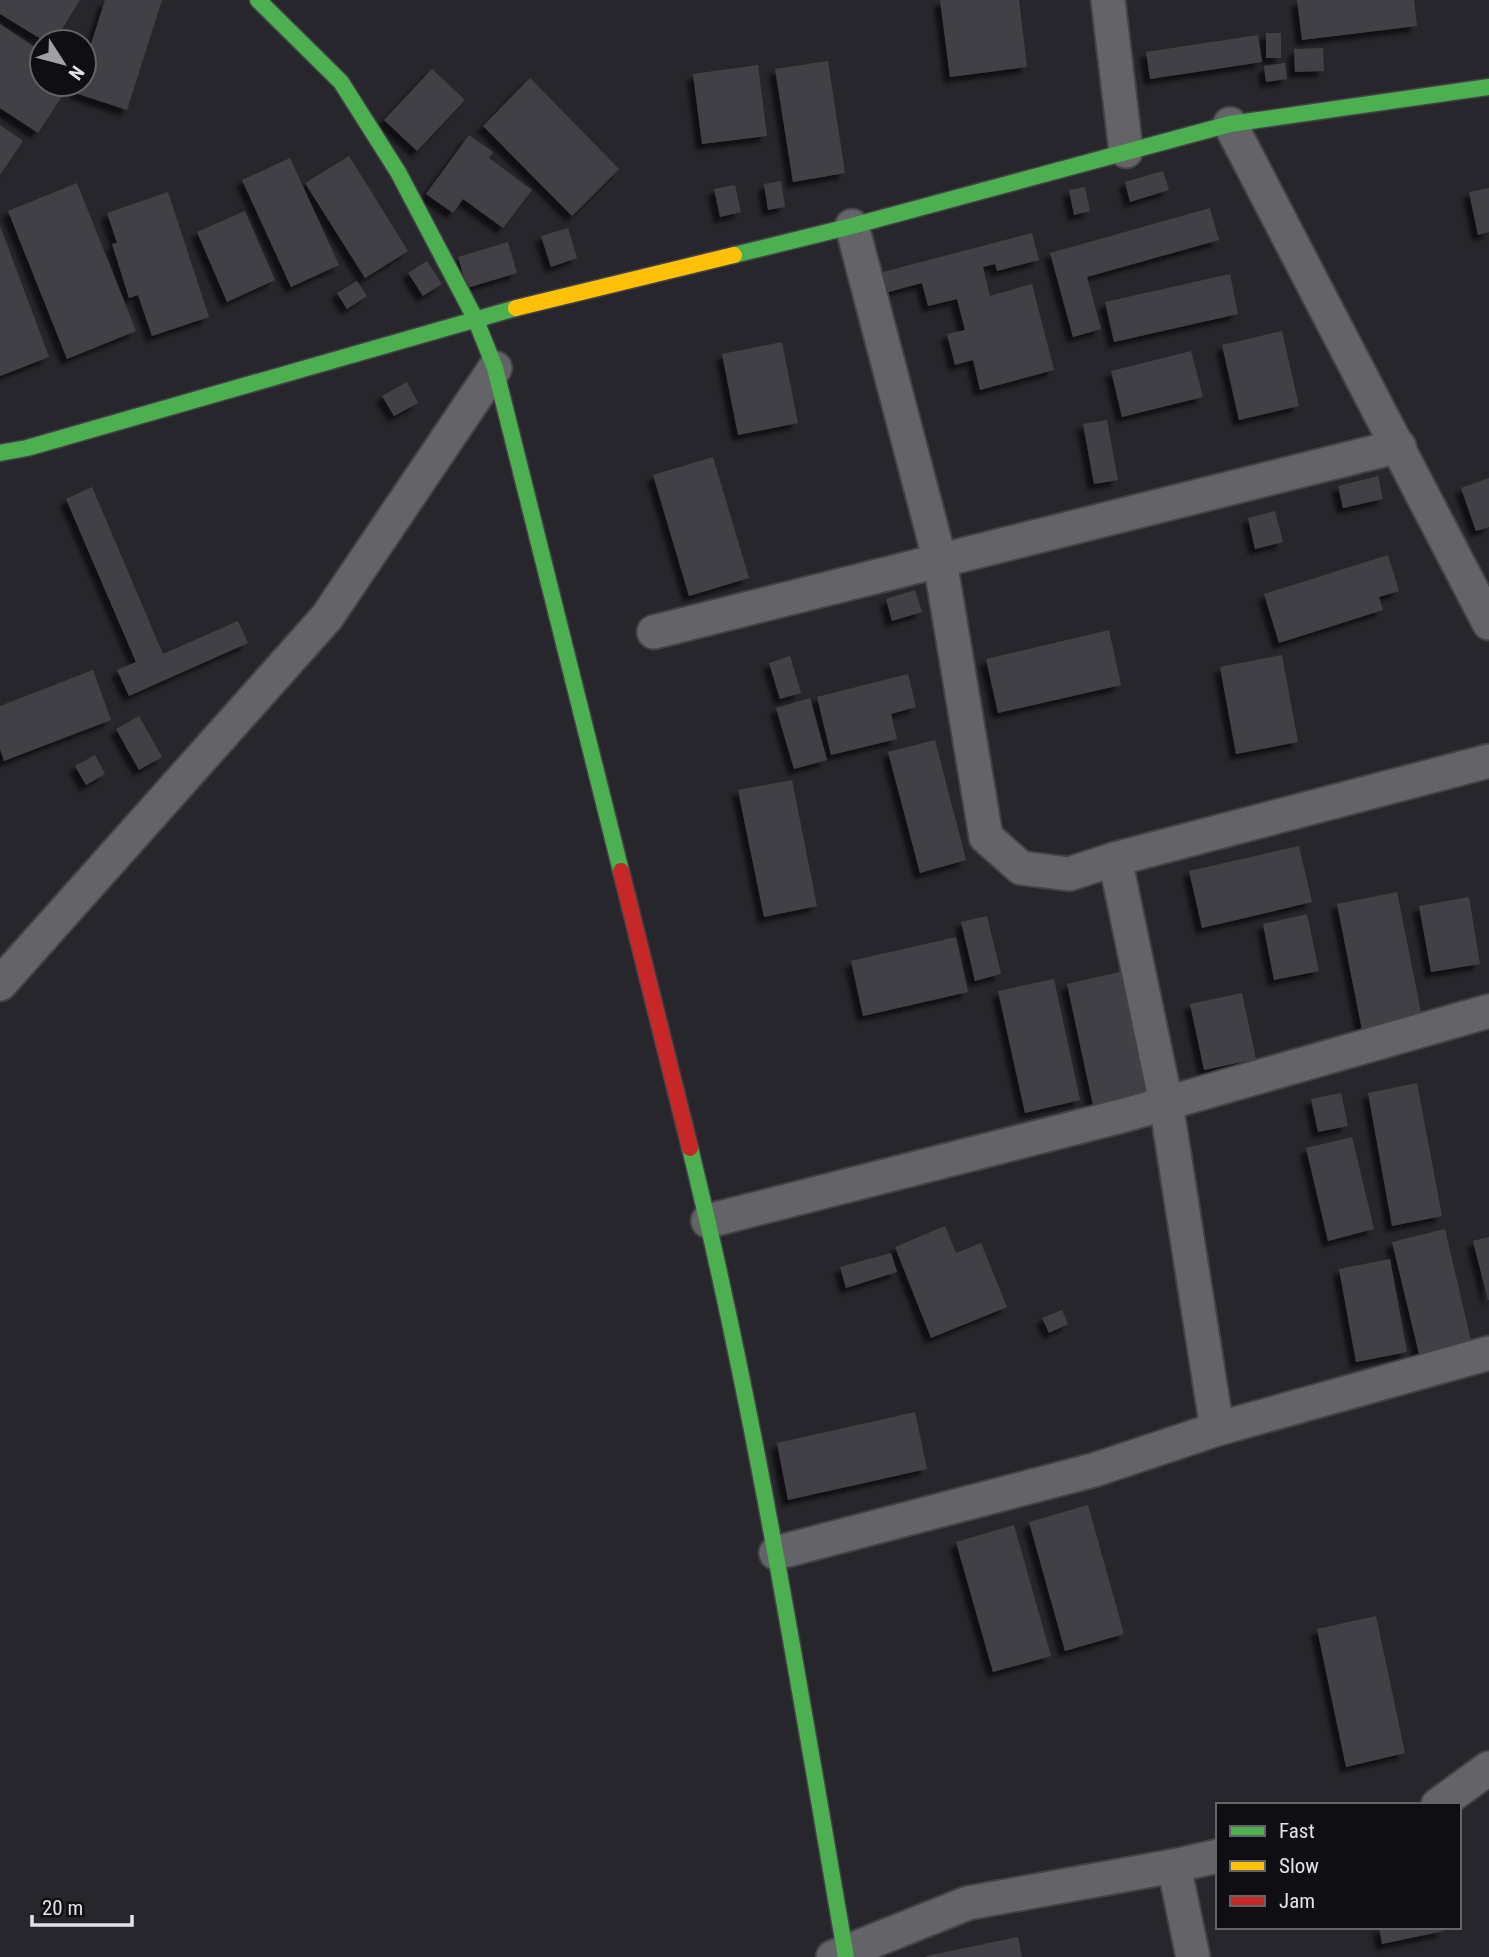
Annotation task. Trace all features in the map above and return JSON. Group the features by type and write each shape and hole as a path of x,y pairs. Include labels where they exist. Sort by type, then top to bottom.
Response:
{"street":[{"path":"258,0 341,82 398,172 475,318 495,369 708,1222 776,1553 842,1955 968,1903 1216,1856"},
{"path":"1108,0 1126,151"},
{"path":"0,453 27,448 475,318 852,226 1230,124 1489,88"},
{"path":"1230,124 1489,623"},
{"path":"852,226 940,561 986,837 1021,868 1069,874 1115,859 1489,761"},
{"path":"0,984 327,617 495,369"},
{"path":"654,632 1399,446"},
{"path":"1115,859 1166,1104 1217,1429"},
{"path":"708,1222 1166,1104 1489,1011"},
{"path":"776,1553 1094,1470 1217,1429 1489,1353"},
{"path":"1440,1803 1489,1768"},
{"path":"1174,1866 1193,1957"}],"building":[{"path":"0,0 80,0 63,28 28,28 28,31 0,14"},
{"path":"105,0 162,0 127,110 90,98 98,98 96,28"},
{"path":"940,0 1019,0 1027,67 950,77"},
{"path":"1297,0 1414,0 1417,26 1302,40"},
{"path":"0,24 28,43 28,98 61,98 38,133 0,108"},
{"path":"1266,33 1281,33 1281,58 1266,58"},
{"path":"1258,35 1262,62 1150,79 1146,52"},
{"path":"1323,48 1324,71 1295,72 1294,49"},
{"path":"828,61 845,173 793,182 775,69"},
{"path":"1285,63 1287,79 1266,82 1264,66"},
{"path":"758,65 767,136 702,144 693,74"},
{"path":"432,69 465,100 417,151 384,120"},
{"path":"530,78 619,169 572,216 483,126"},
{"path":"0,125 23,141 0,175"},
{"path":"469,135 493,152 489,158 532,190 503,228 463,199 453,213 426,194"},
{"path":"349,156 408,251 365,278 305,183"},
{"path":"290,158 339,265 291,287 242,180"},
{"path":"1163,171 1169,190 1130,202 1125,182"},
{"path":"781,181 785,207 768,210 764,184"},
{"path":"77,183 136,331 67,359 8,211"},
{"path":"735,185 741,212 720,217 714,189"},
{"path":"1085,187 1090,211 1074,215 1069,190"},
{"path":"1489,188 1489,232 1478,235 1469,192"},
{"path":"168,192 209,317 152,336 138,295 129,298 112,244 117,243 107,213"},
{"path":"1210,208 1219,240 1087,277 1101,329 1073,337 1050,253"},
{"path":"245,211 275,280 227,302 197,232"},
{"path":"0,226 49,357 0,376"},
{"path":"568,228 577,258 551,267 541,236"},
{"path":"1032,233 1039,260 997,271 995,264 983,267 990,296 1032,284 1054,370 980,390 973,360 955,365 947,334 965,330 957,299 928,306 922,283 888,292 883,272"},
{"path":"508,242 517,273 467,288 458,257"},
{"path":"427,261 442,284 423,296 408,273"},
{"path":"1230,274 1238,314 1114,342 1105,302"},
{"path":"357,281 367,296 347,309 337,293"},
{"path":"1282,331 1299,406 1239,420 1222,345"},
{"path":"782,342 798,423 738,435 722,354"},
{"path":"1191,351 1203,397 1122,417 1111,371"},
{"path":"407,382 418,403 394,416 382,396"},
{"path":"1107,420 1118,480 1094,484 1083,424"},
{"path":"713,457 749,578 689,596 653,475"},
{"path":"1378,476 1383,499 1343,508 1338,486"},
{"path":"1489,478 1489,527 1476,531 1461,488"},
{"path":"92,487 163,654 238,621 248,643 129,696 117,670 136,662 66,499"},
{"path":"1275,511 1283,542 1255,549 1248,518"},
{"path":"1388,555 1399,591 1379,597 1383,610 1279,643 1264,594"},
{"path":"915,590 922,612 892,621 886,599"},
{"path":"1109,630 1121,685 998,713 986,659"},
{"path":"1282,655 1298,742 1236,754 1220,667"},
{"path":"790,656 801,693 780,699 769,663"},
{"path":"93,670 111,720 4,761 0,749 0,706"},
{"path":"908,674 916,707 891,714 897,739 831,755 817,697"},
{"path":"810,698 827,760 794,769 776,708"},
{"path":"139,716 162,757 139,770 116,729"},
{"path":"935,740 966,860 920,873 888,752"},
{"path":"95,755 105,774 86,785 75,766"},
{"path":"792,780 817,906 764,917 738,790"},
{"path":"1299,846 1312,902 1202,928 1189,871"},
{"path":"1397,892 1423,1022 1363,1035 1337,904"},
{"path":"1469,897 1480,964 1431,972 1419,906"},
{"path":"1307,914 1319,971 1274,980 1263,924"},
{"path":"987,916 1001,974 975,981 961,922"},
{"path":"956,937 968,992 863,1016 851,961"},
{"path":"1124,971 1150,1091 1093,1105 1067,984"},
{"path":"1054,979 1080,1100 1025,1113 998,991"},
{"path":"1242,993 1256,1059 1204,1070 1190,1004"},
{"path":"1417,1083 1442,1216 1392,1226 1368,1093"},
{"path":"1341,1093 1348,1126 1318,1132 1311,1099"},
{"path":"1352,1137 1374,1229 1328,1241 1306,1148"},
{"path":"945,1226 956,1253 981,1243 1007,1307 931,1338 895,1247"},
{"path":"1445,1229 1472,1345 1420,1358 1392,1242"},
{"path":"1489,1237 1489,1300 1488,1300 1473,1241"},
{"path":"891,1253 897,1272 846,1288 840,1267"},
{"path":"1390,1259 1407,1352 1356,1362 1339,1269"},
{"path":"1062,1310 1068,1324 1049,1333 1042,1318"},
{"path":"915,1412 927,1469 788,1500 777,1443"},
{"path":"1088,1505 1124,1634 1065,1651 1029,1522"},
{"path":"1014,1525 1051,1656 993,1672 956,1542"},
{"path":"1376,1616 1405,1753 1346,1767 1317,1629"},
{"path":"1379,1929 1444,1931 1382,1944"},
{"path":"1018,1937 1022,1957 926,1957 926,1956"}],"traffic: fast":[{"path":"258,0 341,82 398,172 475,318 495,368 621,871"},
{"path":"734,255 1230,124 1489,87"},
{"path":"0,453 27,448 516,308"},
{"path":"690,1148 756,1450 846,1957"}],"traffic: slow":[{"path":"516,308 734,255"}],"traffic: jam":[{"path":"621,871 690,1148"}]}
